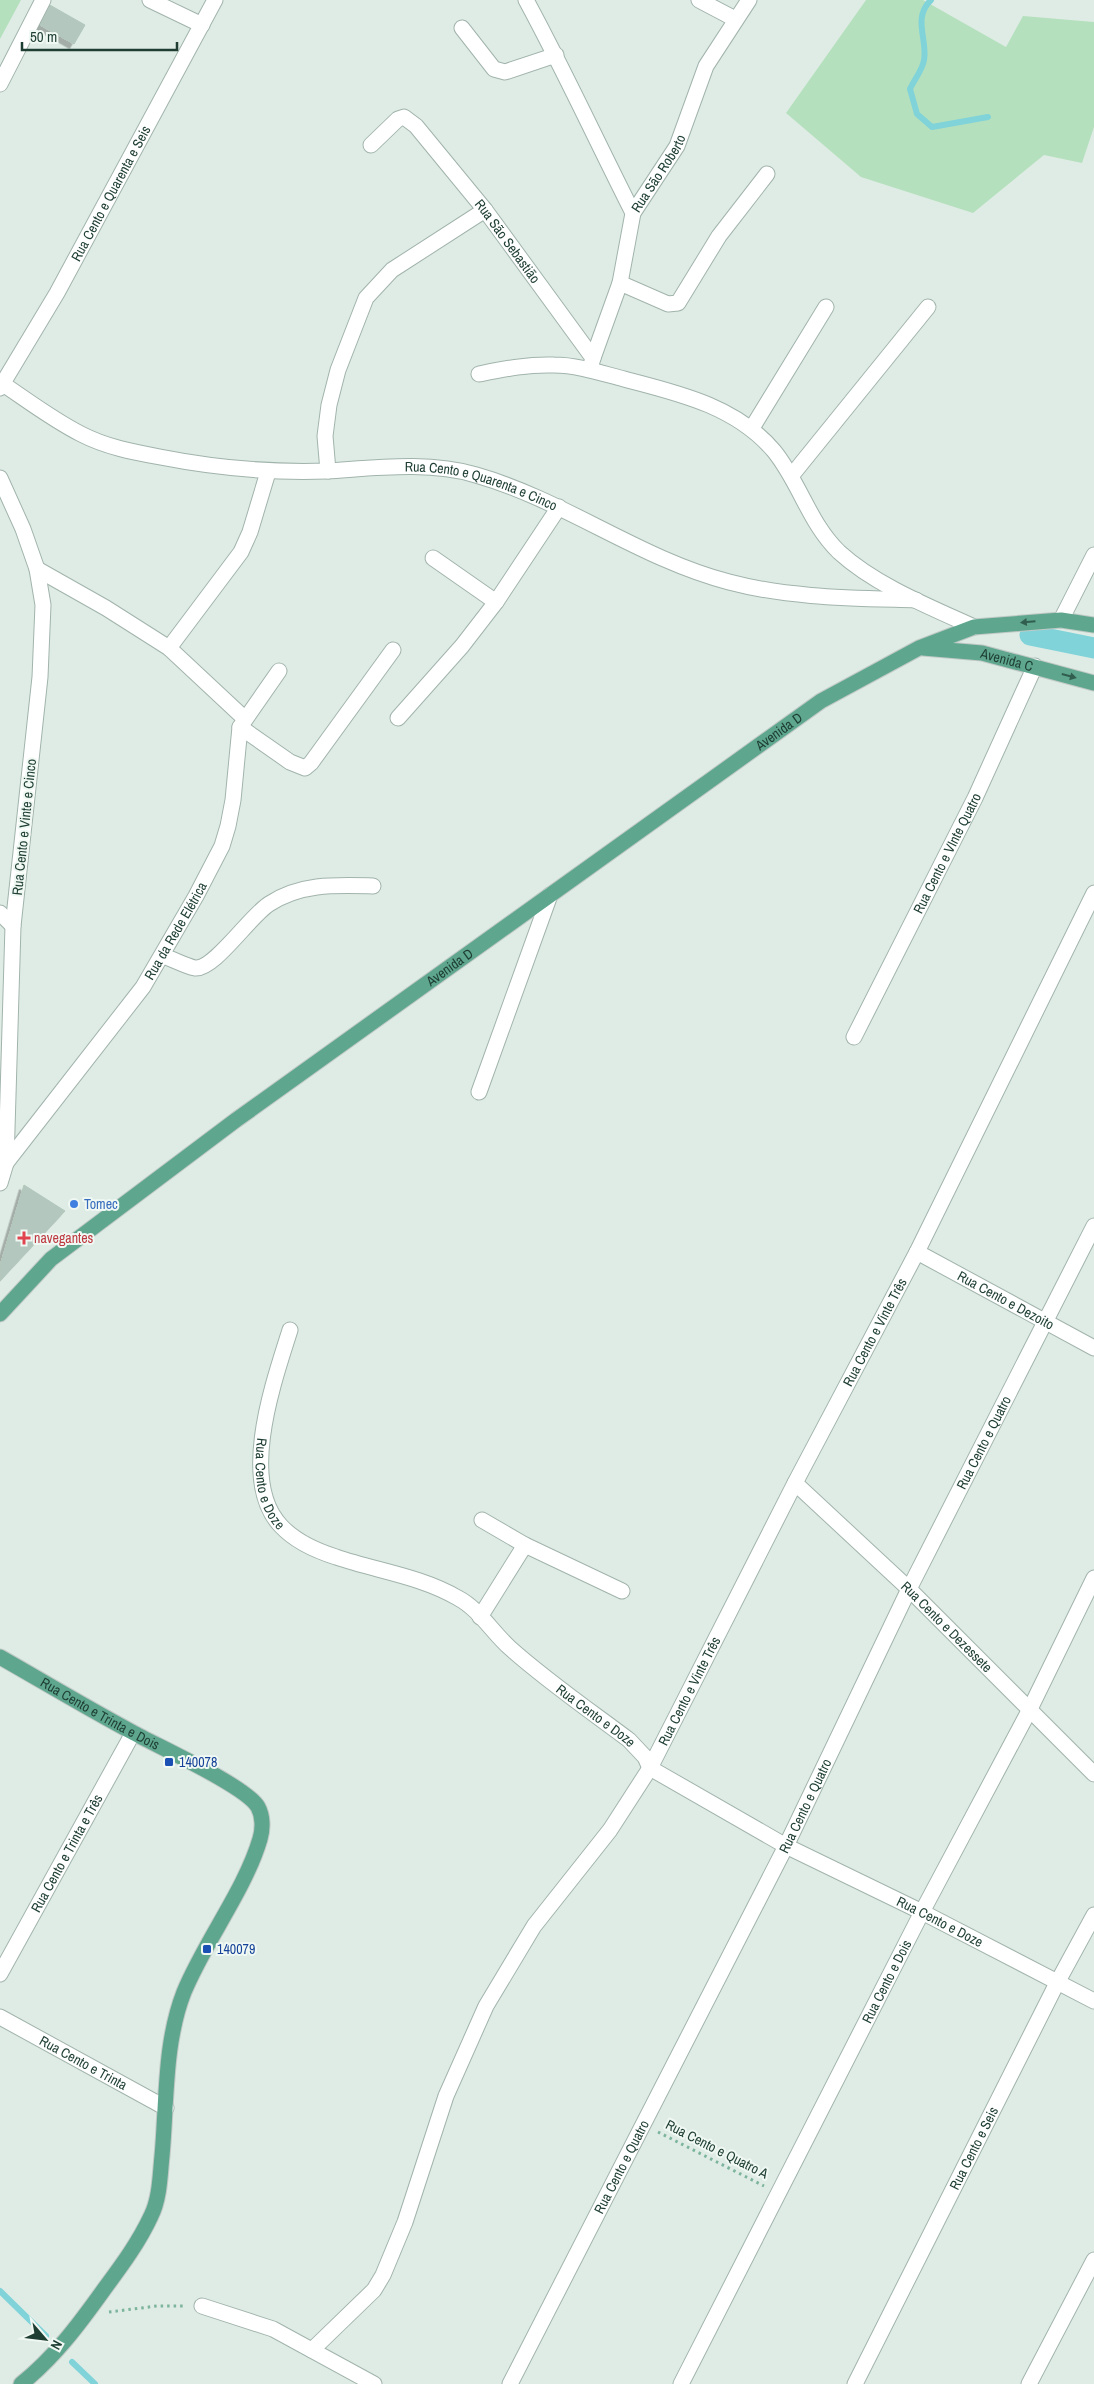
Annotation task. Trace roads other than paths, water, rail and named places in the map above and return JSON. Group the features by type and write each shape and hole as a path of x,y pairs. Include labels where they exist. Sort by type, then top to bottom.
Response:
{"main road":[{"name":"Avenida D","path":"0,1314 51,1259 236,1120 821,701 919,648 974,627 1062,620 1094,625"},
{"name":"Avenida C","path":"919,648 982,653 1094,682"},
{"name":"Rua Cento e Trinta e Dois","path":"0,1656 133,1733 199,1766 247,1796 257,1805 262,1818 261,1837 249,1867 190,1978 176,2013 168,2062 166,2108 158,2192 152,2214 129,2255 86,2315 46,2365 21,2384"}],"street":[{"path":"0,84 4,67 43,0"},
{"path":"150,0 202,25"},
{"name":"Rua Cento e Quarenta e Seis","path":"1,385 57,293 215,0"},
{"path":"526,0 556,55 577,103 633,213"},
{"path":"699,0 735,19"},
{"name":"Rua São Roberto","path":"591,364 620,283 633,213 677,146 706,66 749,0"},
{"path":"462,28 494,69 500,71 505,72 556,55"},
{"name":"Rua São Sebastião","path":"371,145 398,119 404,117 416,126 485,210 591,364"},
{"path":"620,283 668,304 678,303 719,236 767,174"},
{"path":"328,470 325,436 329,405 338,370 366,298 380,280 392,270 485,210"},
{"path":"752,428 826,307"},
{"path":"792,474 928,307"},
{"path":"479,374 519,367 591,364 688,396 722,411 752,428 773,450 792,474 820,532 840,553 865,572 916,600 974,627"},
{"name":"Rua Cento e Quarenta e Cinco","path":"1,385 80,434 125,450 226,469 268,472 380,467 475,474 559,507 682,566 728,582 775,591 916,600"},
{"path":"170,648 241,552 250,532 268,472"},
{"name":"Rua Cento e Vinte e Cinco","path":"0,478 24,529 37,569 43,605 40,676 5,994 6,1163 0,1184"},
{"path":"398,718 462,646 496,602 559,507"},
{"path":"1062,620 1094,556"},
{"path":"433,558 496,602"},
{"path":"37,569 106,608 170,648 242,723 290,762 305,768 311,763 393,650"},
{"name":"Rua Cento e VInte Quatro","path":"854,1037 975,798 1035,666"},
{"path":"242,723 279,671"},
{"name":"Rua da Rede Elétrica","path":"6,1163 143,987 163,956 222,846 233,800 242,723"},
{"path":"163,956 196,968 208,965 250,919 283,896 304,888 317,886 373,886"},
{"name":"Rua Cento e Vinte Três","path":"312,2350 374,2290 383,2275 405,2222 446,2096 486,2006 534,1926 610,1830 650,1768 795,1483 918,1252 1094,893"},
{"path":"479,1092 550,895"},
{"path":"0,913 13,926"},
{"name":"Rua Cento e Quatro","path":"510,2384 786,1846 909,1589 1094,1226"},
{"name":"Rua Cento e Dezoito","path":"918,1252 1046,1320 1094,1348"},
{"name":"Rua Cento e Doze","path":"290,1330 273,1383 266,1418 262,1456 262,1482 268,1507 279,1525 292,1537 336,1557 410,1577 457,1597 480,1617 509,1647 629,1740 645,1757 650,1768 786,1846 922,1912 1094,2001"},
{"name":"Rua Cento e Dezessete","path":"795,1483 909,1589 1094,1774"},
{"path":"482,1520 525,1545 622,1591"},
{"path":"480,1617 525,1545"},
{"name":"Rua Cento e Dois","path":"681,2384 922,1912 1030,1712 1094,1578"},
{"name":"Rua Cento e Trinta e Três","path":"0,1974 133,1733"},
{"name":"Rua Cento e Seis","path":"855,2384 1057,1983 1094,1915"},
{"name":"Rua Cento e Trinta","path":"0,2017 166,2108"},
{"path":"1029,2384 1094,2260"},
{"path":"202,2306 273,2329 374,2384"}],"waterway":[{"path":"931,0 922,14 921,22 925,52 923,63 910,89 917,114 932,127 988,117"},
{"path":"1030,635 1094,648"},
{"path":"0,2291 46,2336"},
{"path":"72,2362 95,2384"}],"place":[{"name":"Tomec","path":"74,1204"},
{"name":"navegantes","path":"24,1238"},
{"name":"140078","path":"169,1762"},
{"name":"140079","path":"207,1949"}]}
